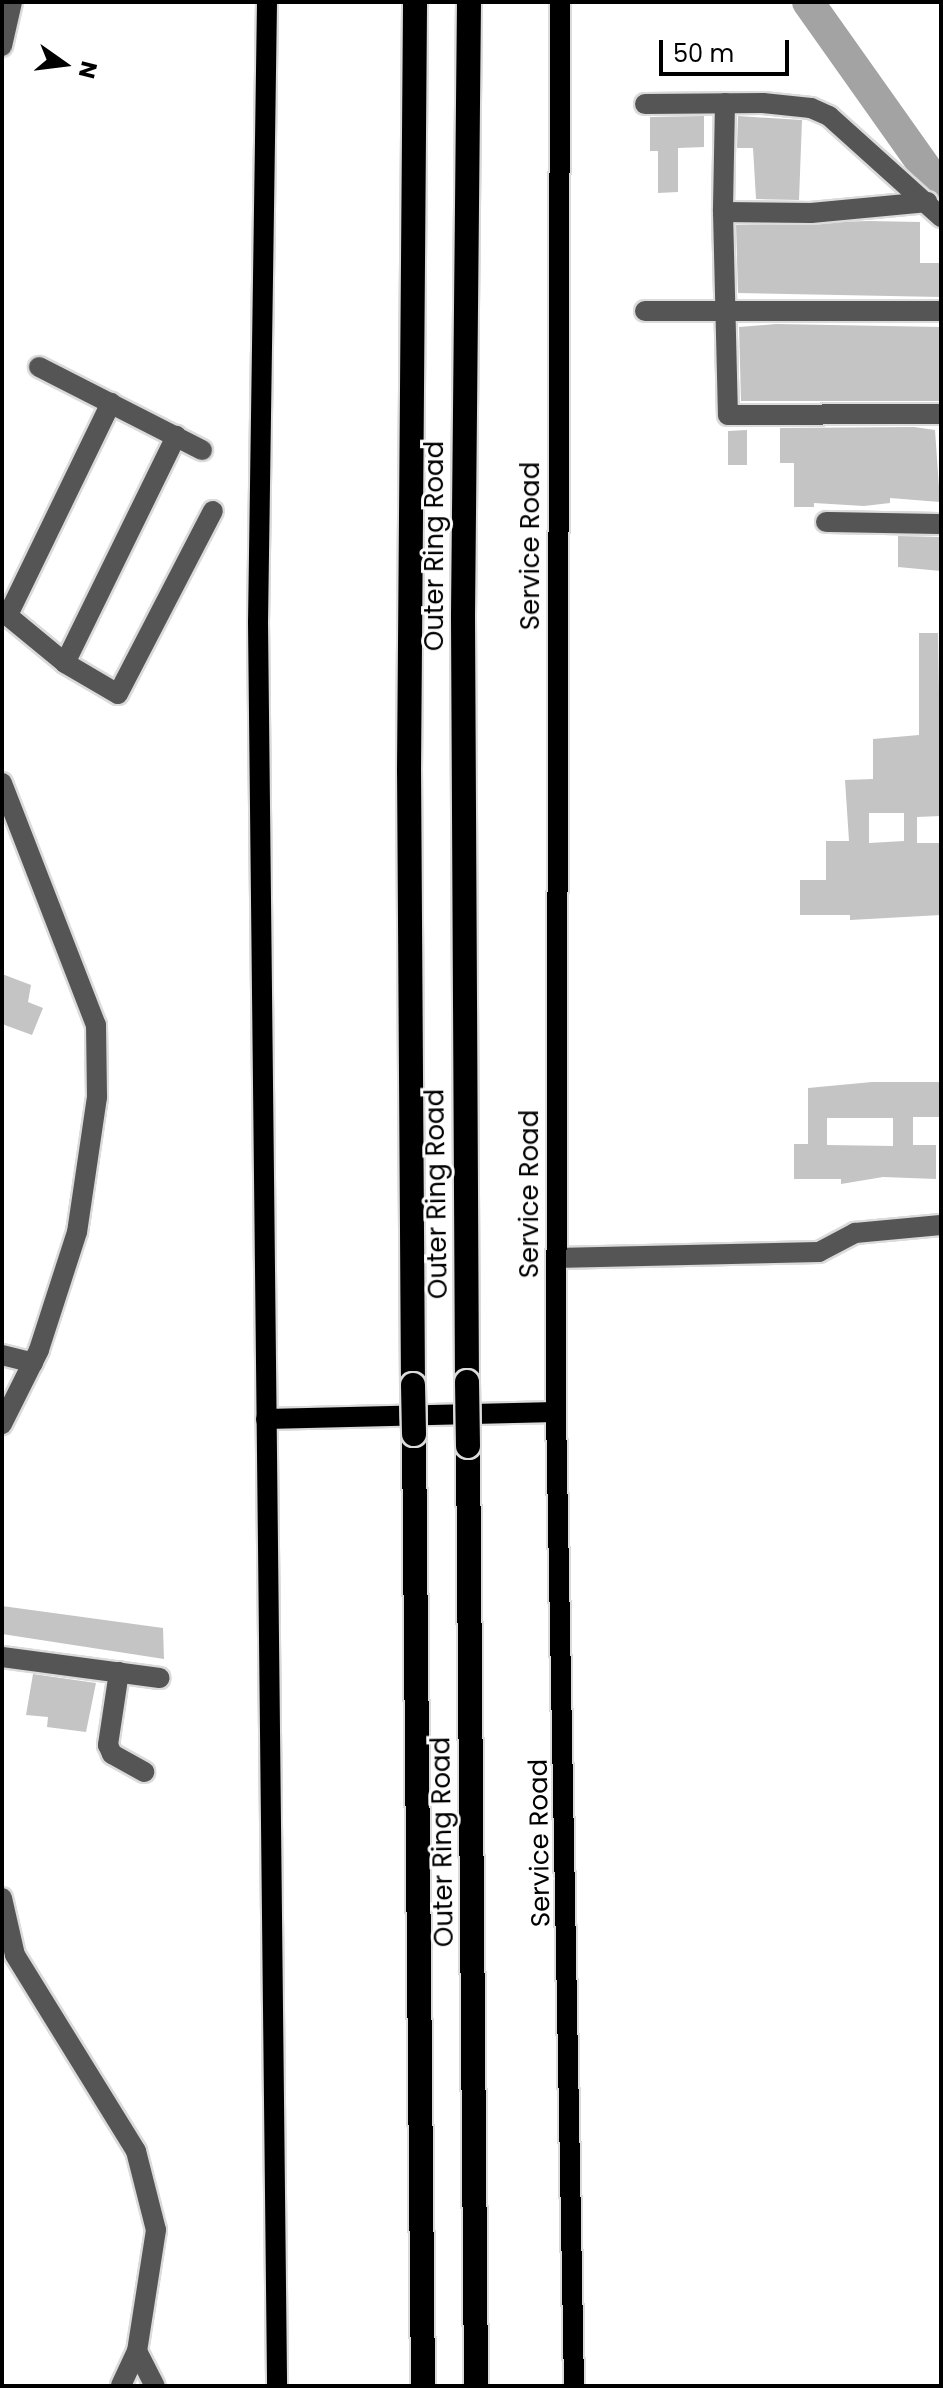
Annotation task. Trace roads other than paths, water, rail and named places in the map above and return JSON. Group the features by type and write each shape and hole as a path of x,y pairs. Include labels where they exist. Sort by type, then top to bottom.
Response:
{"highway":[{"name":"Outer Ring Road","path":"415,2 409,740 423,2386"},
{"name":"Outer Ring Road","path":"469,2 462,724 476,2386"}],"main road":[{"path":"267,2 258,622 277,2386"},
{"name":"Service Road","path":"560,2 556,1412 574,2386"},
{"path":"266,1419 556,1412"}],"street":[{"path":"2,46 12,2"},
{"path":"725,103 723,212 728,415 941,414"},
{"path":"645,104 725,103 811,108 829,116 934,210"},
{"path":"723,212 934,210"},
{"path":"645,311 941,311"},
{"path":"39,367 202,450"},
{"path":"111,403 5,613 65,663 118,694 213,511"},
{"path":"65,663 176,436"},
{"path":"826,522 941,524"},
{"path":"2,783 96,1025 97,1097 77,1232 33,1363 2,1424"},
{"path":"556,1258 819,1252 855,1233 941,1225"},
{"path":"2,1355 33,1363"},
{"path":"2,1657 160,1678"},
{"path":"119,1672 108,1745 112,1754 144,1772"},
{"path":"2,1898 4,1933 11,1965 136,2151 156,2230 137,2351 121,2386"},
{"path":"137,2351 155,2386"}],"waterway":[{"path":"808,2 941,190"}]}
